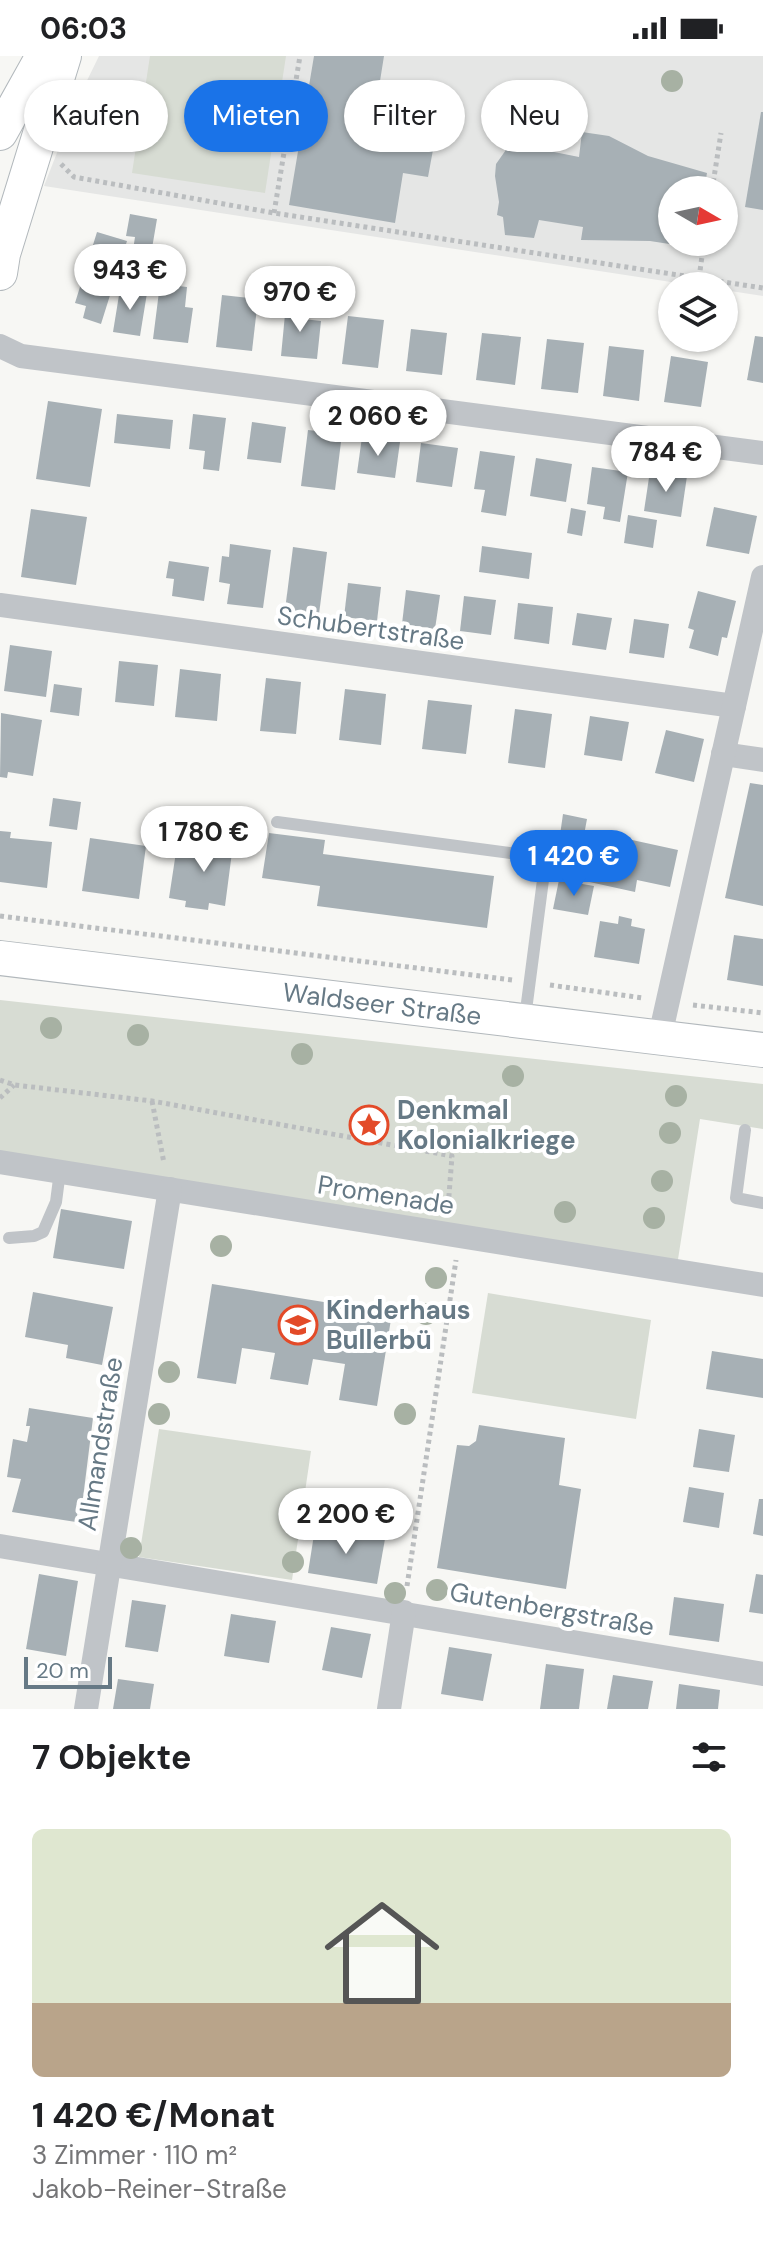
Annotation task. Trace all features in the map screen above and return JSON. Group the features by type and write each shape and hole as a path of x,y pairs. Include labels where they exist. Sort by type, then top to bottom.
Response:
{"main road":[{"path":"0,133 43,56"},
{"path":"57,80 64,56"},
{"path":"0,273 35,152"},
{"name":"Waldseer Straße","path":"0,958 763,1050"}],"street":[{"path":"0,346 21,356 763,453"},
{"path":"660,1036 763,577"},
{"name":"Schubertstraße","path":"0,605 734,706"},
{"path":"723,754 763,760"},
{"name":"Promenade","path":"0,1162 763,1285"},
{"name":"Allmandstraße","path":"86,1709 170,1189"},
{"name":"Gutenbergstraße","path":"0,1546 763,1674"},
{"path":"389,1709 404,1612"}],"lane":[{"path":"277,822 525,855 537,865 543,880 525,1021"},
{"path":"745,1130 736,1198 763,1203"},
{"path":"9,1238 43,1232 56,1202 60,1171"}],"path":[{"path":"274,213 300,56"},
{"path":"714,176 721,133"},
{"path":"49,152 74,177 274,213 660,272"},
{"path":"738,284 763,288"},
{"path":"0,916 763,1013"},
{"path":"0,1080 15,1085 152,1101 452,1156 452,1234 404,1612"},
{"path":"0,1098 15,1085"},
{"path":"152,1101 170,1189"}],"shaded area":[{"path":"99,56 763,56 763,296 738,292 738,272 658,272 658,280 44,186 57,152 168,152 168,80 87,80"},
{"path":"150,56 286,56 282,80 184,80 184,152 271,152 265,193 132,173 135,152 168,152 168,80 146,80"},
{"path":"0,1000 763,1084 763,1129 700,1119 676,1272 0,1162"},
{"path":"488,1293 651,1320 636,1419 472,1393"},
{"path":"159,1429 311,1451 292,1580 139,1557"}],"building":[{"path":"314,56 384,56 380,80 344,80 344,152 433,152 428,177 403,173 395,223 289,205 298,152 328,152 328,80 310,80"},
{"path":"763,112 763,210 745,207"},
{"path":"588,133 609,136 648,156 707,173 706,176 658,176 658,242 581,240 583,227 539,220 534,238 505,235 503,217 497,215 499,202 495,176 496,164 504,152 554,152 579,157 580,152 588,152"},
{"path":"130,214 157,219 149,266 131,263 135,237 126,236"},
{"path":"97,232 127,241 101,324 83,318 86,306 75,303"},
{"path":"160,284 187,287 185,307 193,308 188,343 153,339"},
{"path":"120,289 147,293 140,336 113,332"},
{"path":"222,295 258,299 252,351 216,347"},
{"path":"286,304 305,306 303,319 321,321 317,359 281,356"},
{"path":"348,316 384,320 378,368 342,364"},
{"path":"411,329 447,333 442,375 406,371"},
{"path":"482,333 521,337 515,385 476,380"},
{"path":"755,336 763,337 763,383 747,380"},
{"path":"547,339 584,343 578,393 541,389"},
{"path":"609,346 644,350 639,401 603,396"},
{"path":"671,356 708,362 701,407 664,402"},
{"path":"48,401 102,409 90,487 36,479"},
{"path":"117,414 173,420 170,449 114,443"},
{"path":"193,414 226,418 219,471 203,469 205,451 189,449"},
{"path":"252,422 286,427 281,463 247,459"},
{"path":"308,430 342,434 335,490 301,486"},
{"path":"362,437 400,442 395,478 357,473"},
{"path":"421,443 458,448 452,487 416,482"},
{"path":"480,451 515,456 506,516 481,512 485,490 474,489"},
{"path":"536,458 572,464 566,502 530,496"},
{"path":"592,467 628,472 620,522 603,519 605,507 587,504"},
{"path":"650,471 687,476 681,517 644,511"},
{"path":"714,507 757,516 749,554 706,546"},
{"path":"571,508 586,511 582,536 567,533"},
{"path":"31,509 87,517 76,585 21,577"},
{"path":"628,515 657,520 653,548 624,543"},
{"path":"230,544 271,550 263,608 227,604 230,584 219,582 222,556 229,557"},
{"path":"482,546 532,553 529,579 479,572"},
{"path":"293,547 327,552 319,614 285,610"},
{"path":"169,561 209,567 204,601 172,596 174,579 166,578"},
{"path":"348,583 381,587 377,621 344,617"},
{"path":"406,590 440,595 435,629 402,624"},
{"path":"698,591 736,601 727,638 722,637 718,656 689,648 694,630 688,628"},
{"path":"464,596 496,600 491,635 460,631"},
{"path":"518,603 553,607 549,644 514,639"},
{"path":"577,613 612,618 606,650 572,645"},
{"path":"634,619 669,624 664,658 629,653"},
{"path":"10,645 52,651 46,697 4,691"},
{"path":"119,661 158,665 154,706 115,702"},
{"path":"180,669 221,674 217,721 175,717"},
{"path":"266,678 301,682 296,734 260,731"},
{"path":"54,684 82,688 79,716 50,712"},
{"path":"345,689 386,694 381,745 339,740"},
{"path":"428,700 472,705 466,754 422,749"},
{"path":"515,709 552,714 545,768 508,763"},
{"path":"1,713 42,720 33,776 8,772 7,778 0,777"},
{"path":"590,716 629,722 622,761 584,755"},
{"path":"666,730 704,739 694,782 655,773"},
{"path":"750,783 763,785 763,906 725,898"},
{"path":"53,798 81,802 77,830 49,826"},
{"path":"563,814 587,819 582,846 559,842"},
{"path":"0,831 11,832 10,838 52,842 47,888 0,882"},
{"path":"208,833 234,837 225,906 209,903 208,910 185,907 186,901 169,898 176,852 205,856"},
{"path":"269,833 325,840 323,854 494,876 487,928 317,906 320,886 262,878"},
{"path":"90,838 146,846 139,899 82,891"},
{"path":"623,838 678,850 670,887 637,880 635,892 585,881 591,856 618,862"},
{"path":"559,880 594,886 588,915 553,909"},
{"path":"619,916 632,919 631,926 645,929 639,964 594,957 600,921 618,924"},
{"path":"734,935 763,939 763,986 727,980"},
{"path":"61,1209 132,1221 124,1269 53,1258"},
{"path":"212,1284 392,1313 377,1406 339,1400 345,1364 313,1359 308,1385 270,1379 275,1353 242,1348 236,1384 197,1378"},
{"path":"33,1292 113,1307 102,1365 66,1358 68,1345 25,1337"},
{"path":"712,1351 763,1359 763,1398 706,1389"},
{"path":"29,1408 93,1418 83,1498 80,1498 76,1522 12,1512 21,1479 7,1477 13,1439 27,1442"},
{"path":"479,1425 565,1438 559,1485 581,1489 566,1589 437,1568 457,1445 469,1446 476,1441"},
{"path":"699,1429 735,1435 729,1472 693,1467"},
{"path":"689,1487 724,1493 719,1528 683,1522"},
{"path":"759,1499 763,1499 763,1536 753,1534"},
{"path":"315,1528 385,1539 377,1584 308,1573"},
{"path":"39,1574 78,1581 66,1656 26,1649"},
{"path":"756,1574 763,1575 763,1614 749,1612"},
{"path":"674,1597 724,1604 719,1642 669,1635"},
{"path":"132,1600 166,1605 158,1652 125,1647"},
{"path":"231,1614 276,1621 269,1663 224,1656"},
{"path":"331,1627 371,1634 362,1678 322,1670"},
{"path":"449,1647 492,1654 483,1701 441,1694"},
{"path":"546,1664 584,1669 579,1709 540,1709"},
{"path":"613,1675 653,1681 648,1709 607,1709"},
{"path":"118,1679 154,1684 150,1709 113,1709"},
{"path":"679,1684 720,1690 718,1709 676,1709"}],"place":[{"name":"Denkmal Kolonialkriege","path":"369,1125"},
{"name":"Kinderhaus Bullerbü","path":"298,1325"}]}
